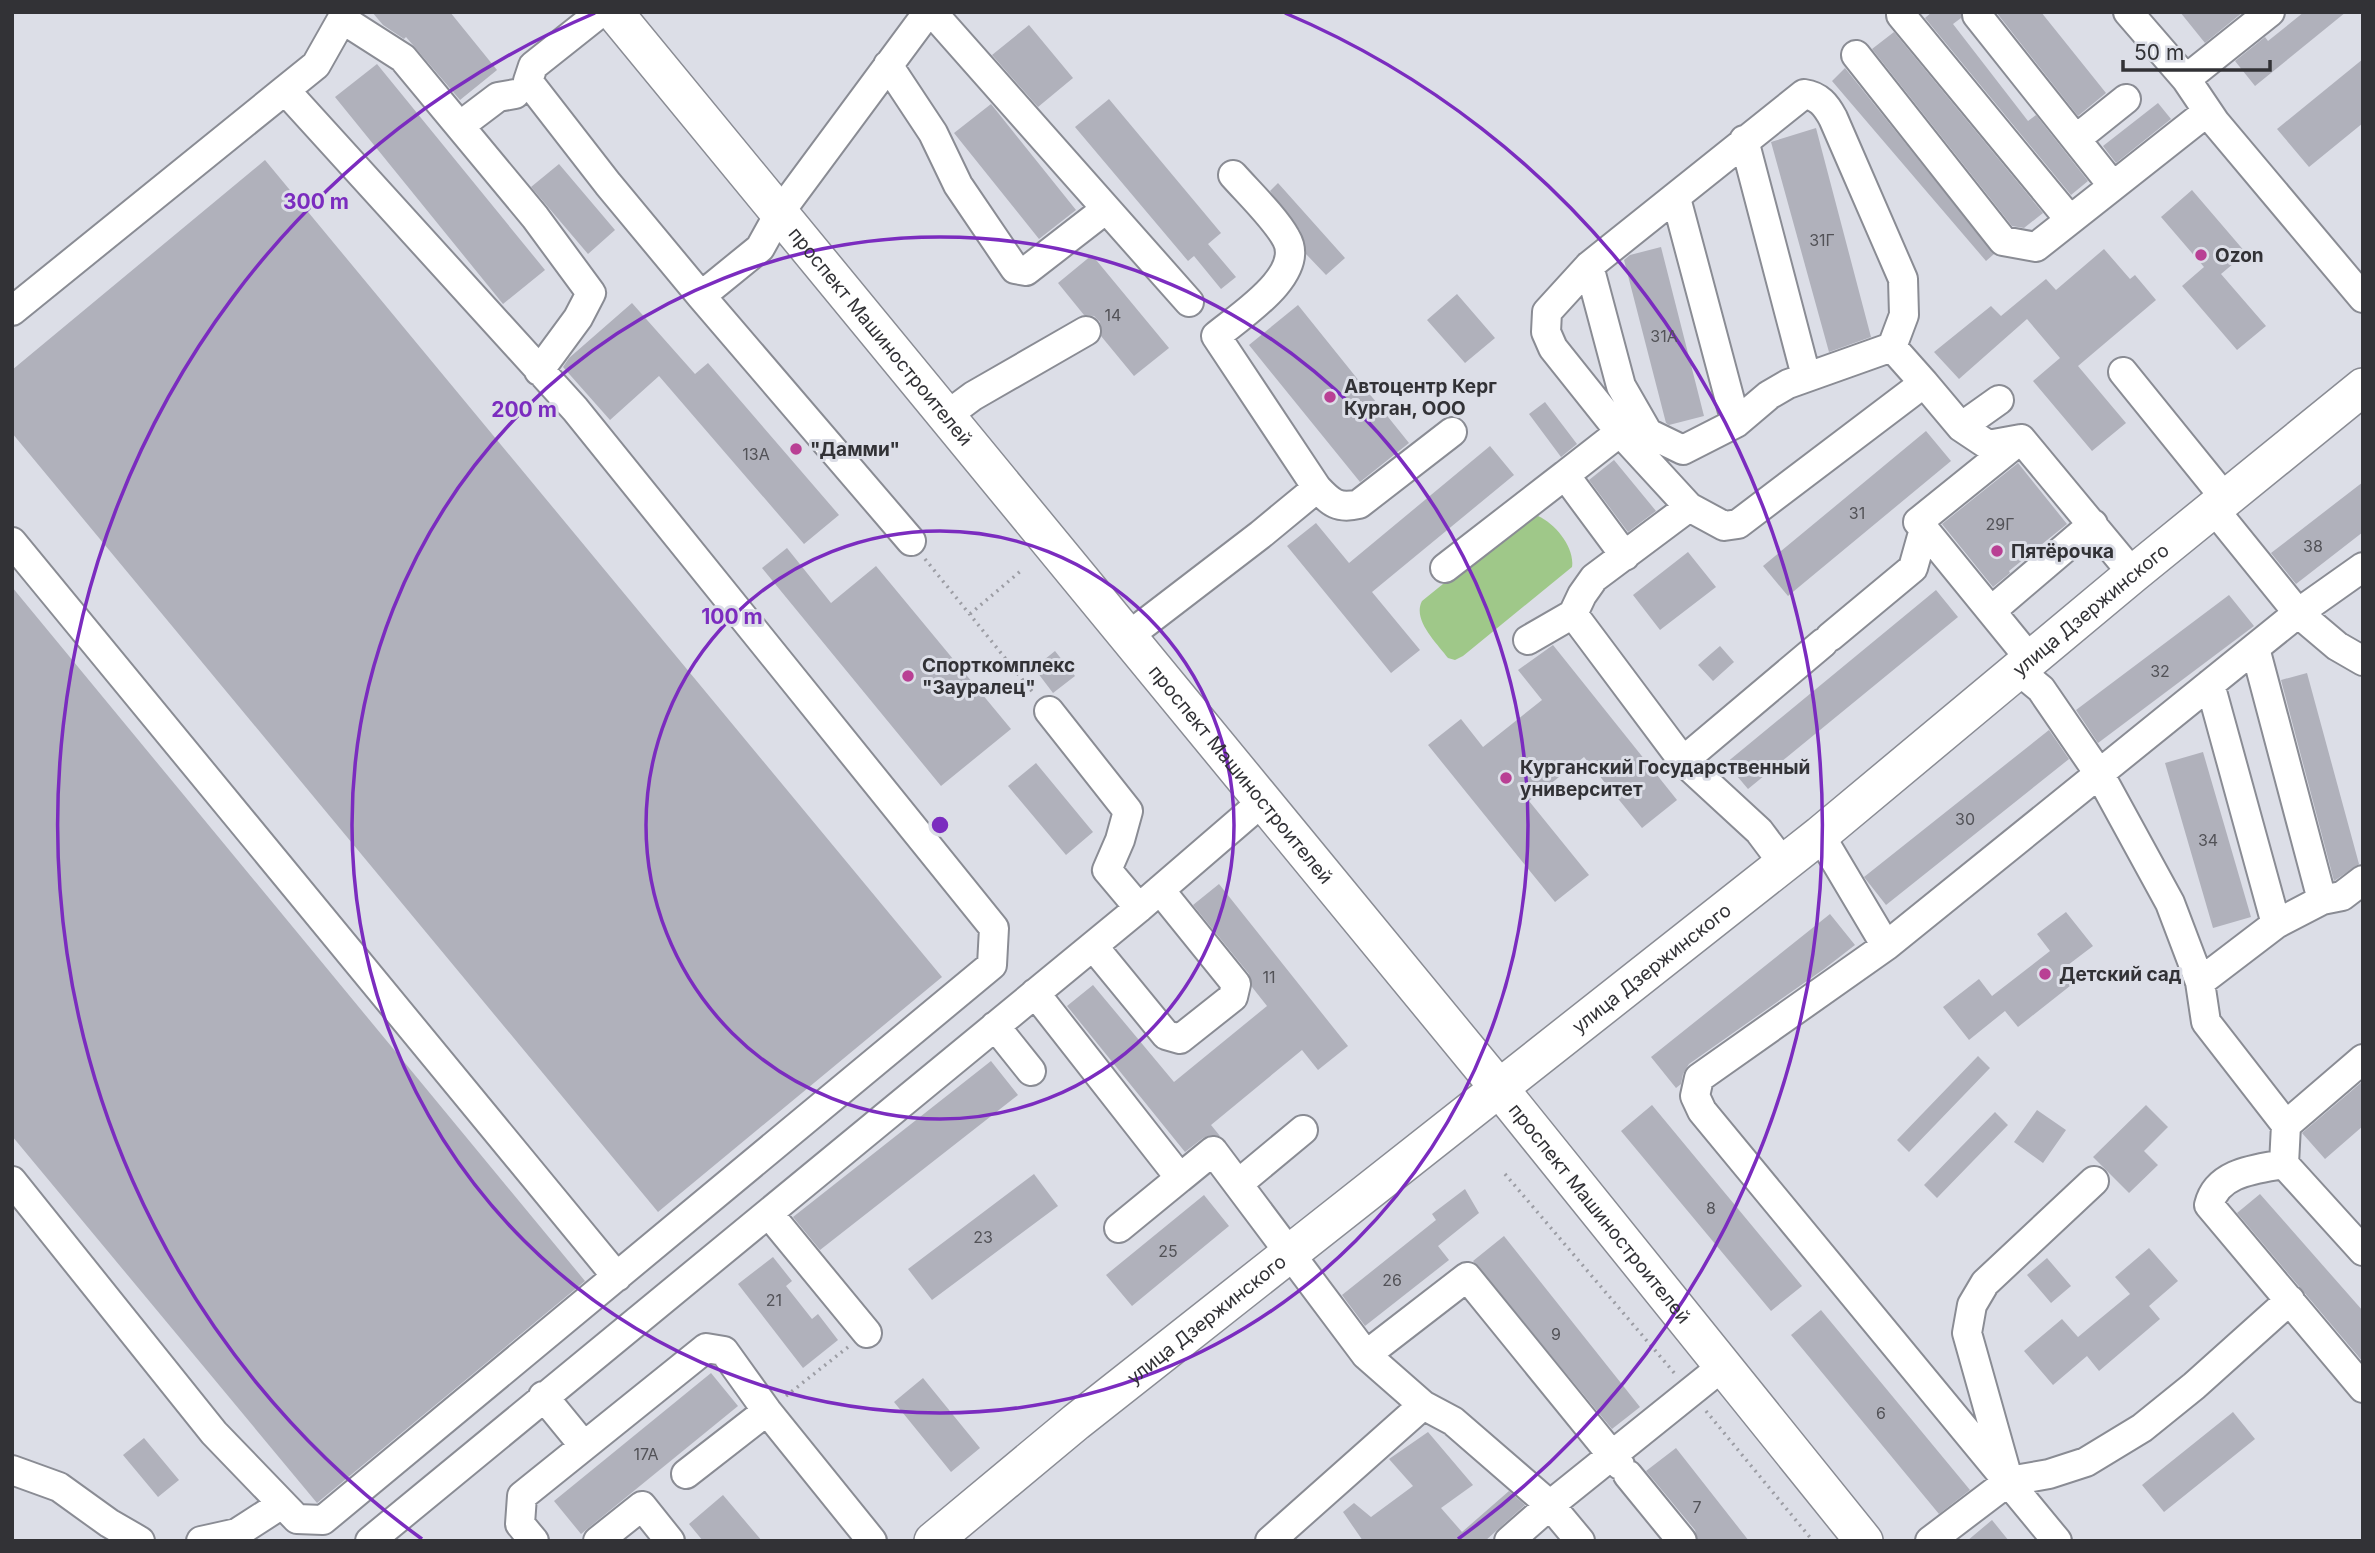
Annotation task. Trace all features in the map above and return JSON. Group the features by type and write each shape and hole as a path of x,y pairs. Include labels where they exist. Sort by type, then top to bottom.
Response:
{"main road":[{"name":"проспект Машиностроителей","path":"614,12 1499,1088 1864,1541"},
{"name":"улица Дзержинского","path":"933,1541 1076,1422 1820,835 2219,503 2363,387"}],"street":[{"path":"601,12 533,66 528,81 608,184 701,296 911,541"},
{"path":"701,296 760,248 780,212 930,12 1189,302"},
{"path":"2128,12 2186,79 2207,112 2363,298"},
{"path":"2186,79 2270,12"},
{"path":"1900,15 2070,220"},
{"path":"1977,15 2113,186"},
{"path":"12,311 316,65 343,16 403,58 535,217 591,293 578,318 540,371"},
{"path":"1856,55 2003,241 2036,247 2207,112"},
{"path":"888,65 933,132 958,185 1014,269 1026,271 1106,209"},
{"path":"12,1181 214,1433 297,1520 323,1520 992,965 994,928 575,409 285,89"},
{"path":"461,125 498,97 515,94"},
{"path":"1589,266 1621,386 1648,433 1683,450 1736,423 1769,395 1806,376 1892,346 1904,315 1903,279 1828,109 1814,95 1804,94 1589,266 1547,312 1546,332 1553,348 1620,432 1689,507 1724,526 1738,524 1924,383"},
{"path":"2076,139 2126,99"},
{"path":"1744,140 1806,376"},
{"path":"1233,175 1288,239 1290,261 1283,278 1216,336 1317,488 1330,502 1346,507 1359,504 1452,432"},
{"path":"1676,198 1736,423"},
{"path":"946,416 973,396 1086,331"},
{"path":"1892,346 1961,428 1988,446 2021,439"},
{"path":"2123,372 2298,613 2337,646 2363,661"},
{"path":"1961,428 1999,400"},
{"path":"1445,568 1620,432"},
{"path":"2021,439 2133,574"},
{"path":"2021,439 1918,523 1992,611 2024,665 2100,775 2170,903 2200,982 2206,1022 2286,1125 2284,1164 2363,1251"},
{"path":"1565,475 1625,556"},
{"path":"1127,637 1260,536 1317,488"},
{"path":"1528,640 1573,614 1594,578 1689,507"},
{"path":"1992,611 2093,524"},
{"path":"1682,761 1913,568 1924,529"},
{"path":"12,542 617,1277"},
{"path":"2057,1541 1702,1111 1695,1096 1699,1078 1886,946 2298,613 2363,566"},
{"path":"1573,614 1682,761 1759,831 1783,863"},
{"path":"2255,648 2322,900"},
{"path":"2210,684 2276,924"},
{"path":"1049,711 1128,811 1120,840 1107,870 1149,899 1236,984 1233,998 1180,1039 1166,1035 1093,946"},
{"path":"370,1541 1093,946 1262,802"},
{"path":"1820,835 1886,946"},
{"path":"2200,982 2276,924 2322,900 2342,896 2363,880"},
{"path":"1035,993 1180,1178"},
{"path":"995,1027 1031,1071"},
{"path":"2286,1125 2363,1059"},
{"path":"1238,1184 1303,1130"},
{"path":"1119,1228 1213,1151 1366,1356 1423,1405 1454,1421 1550,1505 1580,1541"},
{"path":"2284,1164 2244,1171 2219,1185 2211,1194 2209,1205 2363,1388"},
{"path":"2008,1481 1967,1333 1972,1305 1985,1283 2094,1181"},
{"path":"769,1214 867,1333"},
{"path":"1366,1356 1467,1277 1682,1541"},
{"path":"1930,1541 2008,1481 2049,1474 2087,1462 2142,1428 2194,1386 2290,1300"},
{"path":"534,1541 520,1524 522,1496 706,1348 723,1351 767,1411 872,1541"},
{"path":"1509,1541 1550,1505 1620,1465 1690,1392 1723,1366"},
{"path":"543,1396 584,1446"},
{"path":"1270,1541 1423,1405"},
{"path":"686,1474 767,1411"},
{"path":"12,1470 59,1487 109,1523 141,1541"},
{"path":"201,1541 237,1533 282,1504"},
{"path":"598,1541 642,1506 667,1540"}],"path":[{"path":"911,541 1049,711"},
{"path":"970,614 1023,569"},
{"path":"1506,1174 1812,1541"},
{"path":"767,1411 867,1333"}],"green space":[{"path":"1538,516 1563,537 1570,552 1572,567 1463,656 1455,660 1448,658 1423,623 1420,616 1422,601 1522,520"}],"building":[{"path":"372,12 450,12 497,70 460,100 406,37 404,39 383,25"},
{"path":"1932,12 1961,12 1961,18 1953,24 2028,121 2036,115 2088,181 2071,195 1925,18"},
{"path":"1996,12 2041,12 2106,93 2078,116"},
{"path":"2180,12 2243,12 2205,43"},
{"path":"2304,12 2346,12 2255,86 2235,61 2265,37 2268,41"},
{"path":"1029,25 1073,78 1038,107 992,55"},
{"path":"1894,32 2043,213 2024,228 2012,226 1872,49"},
{"path":"2363,59 2363,123 2309,167 2277,129"},
{"path":"377,64 545,270 503,304 335,97"},
{"path":"1845,68 1994,254 1986,261 1832,81"},
{"path":"1109,99 1221,233 1208,244 1236,277 1221,289 1194,256 1188,261 1075,127"},
{"path":"2158,103 2171,119 2116,163 2103,146"},
{"path":"991,104 1076,210 1039,239 954,133"},
{"path":"1816,128 1871,337 1829,352 1771,142"},
{"path":"265,160 942,977 658,1212 12,433 12,370"},
{"path":"559,164 615,230 588,254 531,187"},
{"path":"1278,183 1345,258 1326,275 1306,254 1300,230 1270,191"},
{"path":"2192,190 2246,253 2221,274 2266,326 2237,350 2182,286 2204,267 2161,217"},
{"path":"1661,247 1704,416 1669,425 1666,423 1624,260 1630,255"},
{"path":"2104,249 2130,279 2135,275 2156,300 2078,366 2126,423 2092,451 2033,381 2060,358 2027,319 1959,379 1934,352 1991,306 2001,316 2046,279 2056,290"},
{"path":"1092,255 1169,348 1134,376 1101,336 1100,322 1094,316 1084,315 1058,283"},
{"path":"1457,294 1495,338 1465,363 1427,320"},
{"path":"632,303 695,374 708,363 839,515 804,544 659,376 610,420 563,367 569,358"},
{"path":"1298,305 1409,443 1360,482 1249,345"},
{"path":"1545,402 1577,444 1561,457 1529,414"},
{"path":"1926,431 1951,461 1788,596 1763,566"},
{"path":"1490,446 1514,475 1372,592 1420,650 1391,673 1287,546 1316,523 1349,563"},
{"path":"1614,460 1656,511 1628,532 1589,480"},
{"path":"2018,463 2067,524 1993,587 1942,524"},
{"path":"2363,482 2363,532 2296,584 2271,553"},
{"name":"Спорткомплекс \"Зауралец\"","path":"787,548 831,603 876,566 1011,729 941,786 762,568"},
{"path":"1688,552 1716,587 1660,630 1633,595"},
{"path":"12,587 585,1281 317,1503 12,1136"},
{"path":"1936,590 1958,617 1748,789 1726,763"},
{"path":"2229,595 2254,626 2098,743 2076,710"},
{"name":"Курганский Государственный университет","path":"1553,645 1677,800 1642,828 1584,757 1529,801 1589,875 1555,902 1428,745 1461,719 1483,747 1542,700 1518,670"},
{"path":"1720,646 1734,662 1713,681 1698,665"},
{"path":"1055,651 1075,676 1053,693 1034,668"},
{"path":"2307,673 2359,864 2334,881 2281,680"},
{"path":"2049,730 2069,759 1886,905 1864,877"},
{"path":"2203,752 2251,917 2213,928 2165,763"},
{"path":"1036,763 1093,832 1066,855 1008,786"},
{"path":"1219,884 1348,1046 1318,1070 1302,1050 1211,1125 1220,1136 1203,1138 1185,1152 1067,1006 1093,985 1174,1082 1267,1006 1252,987 1249,974 1193,905"},
{"name":"Детский сад","path":"2066,912 2093,946 2064,968 2075,982 2018,1027 2005,1011 1969,1040 1943,1007 1979,979 1992,996 2050,951 2037,934"},
{"path":"1830,914 1855,945 1689,1064 1681,1084 1676,1088 1651,1057"},
{"path":"1978,1056 1990,1068 1909,1152 1897,1140"},
{"path":"991,1061 1018,1095 820,1250 793,1217"},
{"path":"2363,1081 2363,1126 2325,1159 2302,1133"},
{"path":"1652,1105 1802,1286 1771,1311 1621,1131"},
{"path":"2146,1105 2168,1127 2144,1151 2158,1165 2129,1193 2093,1157"},
{"path":"2037,1110 2066,1130 2043,1163 2014,1142"},
{"path":"1995,1112 2008,1125 1937,1198 1924,1185"},
{"path":"1034,1174 1058,1206 932,1300 908,1269"},
{"path":"1465,1189 1479,1213 1438,1246 1449,1260 1365,1326 1342,1295 1436,1220 1432,1214"},
{"path":"2260,1194 2363,1311 2363,1362 2237,1213"},
{"path":"1204,1195 1229,1226 1132,1306 1106,1275"},
{"path":"1504,1236 1640,1407 1612,1429 1473,1261"},
{"path":"2149,1248 2178,1281 2149,1306 2160,1319 2099,1371 2087,1356 2053,1385 2024,1351 2062,1319 2078,1337 2130,1294 2115,1277"},
{"path":"773,1257 792,1281 786,1286 812,1319 818,1314 838,1340 803,1368 738,1284"},
{"path":"2047,1258 2071,1286 2051,1303 2027,1275"},
{"path":"1821,1310 1970,1490 1939,1514 1791,1335"},
{"path":"711,1373 738,1406 581,1534 554,1501"},
{"path":"923,1378 980,1448 951,1472 894,1402"},
{"path":"2233,1412 2255,1439 2164,1512 2142,1485"},
{"path":"1428,1432 1473,1485 1441,1508 1462,1532 1509,1491 1525,1505 1485,1541 1363,1541 1343,1512 1354,1503 1371,1517 1413,1486 1389,1459"},
{"path":"144,1438 179,1480 158,1497 123,1455"},
{"path":"1676,1448 1749,1541 1698,1540 1695,1530 1646,1471"},
{"path":"723,1495 762,1541 703,1541 689,1524"},
{"path":"1992,1520 2009,1541 1967,1541"}],"place":[{"name":"Ozon","path":"2201,255"},
{"name":"Автоцентр Керг Курган, ООО","path":"1330,397"},
{"name":"\"Дамми\"","path":"796,449"},
{"name":"Пятёрочка","path":"1997,551"},
{"name":"Спорткомплекс \"Зауралец\"","path":"908,676"},
{"name":"Курганский Государственный университет","path":"1506,778"},
{"name":"Детский сад","path":"2045,974"}]}
